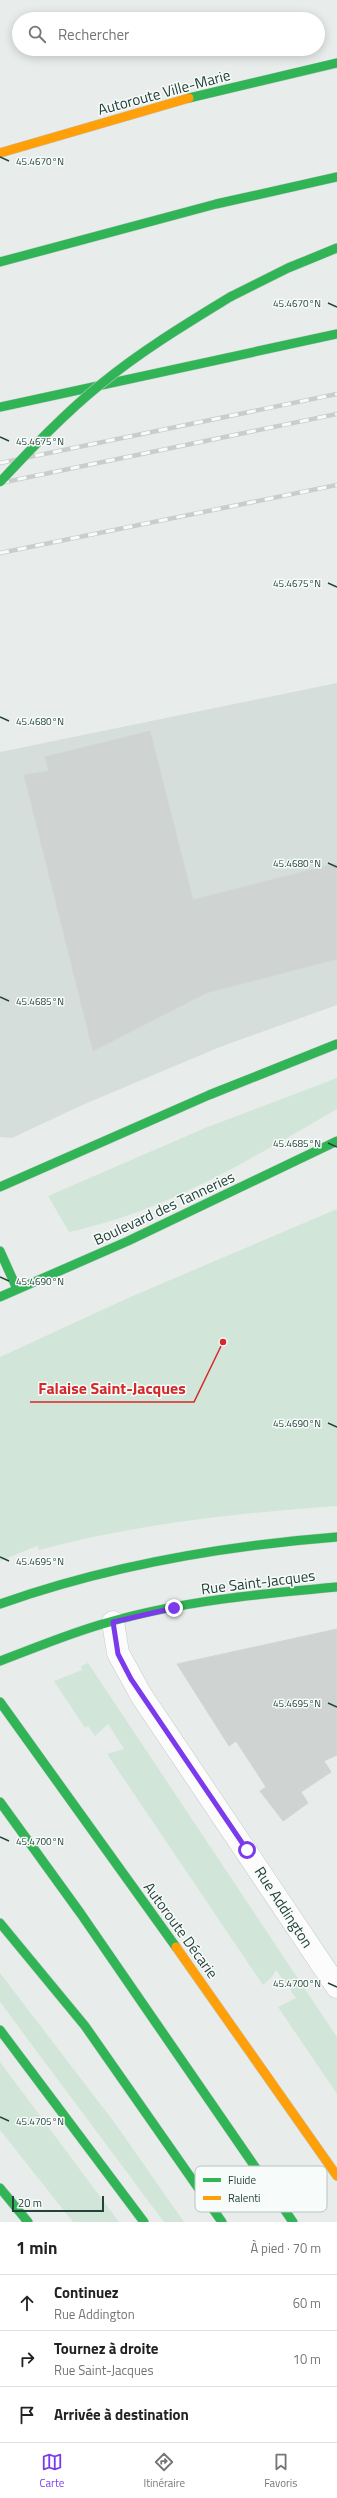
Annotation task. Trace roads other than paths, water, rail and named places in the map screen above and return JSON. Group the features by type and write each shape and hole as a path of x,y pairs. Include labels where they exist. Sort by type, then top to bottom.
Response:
{"main road":[{"name":"Autoroute Ville-Marie","path":"0,153 180,100 337,63"},
{"path":"0,262 216,204 337,177"},
{"path":"0,482 53,426 85,397 155,345 230,297 288,268 337,248"},
{"path":"0,407 337,334"},
{"path":"0,1187 27,1177 151,1119 259,1072 337,1044"},
{"name":"Boulevard des Tanneries","path":"0,1297 141,1235 337,1140"},
{"path":"0,1250 17,1289"},
{"path":"0,1604 54,1585 192,1555 337,1537"},
{"name":"Rue Saint-Jacques","path":"0,1661 74,1632 113,1622 201,1604 337,1587"},
{"name":"Autoroute Décarie","path":"0,1702 248,2048 337,2176"},
{"path":"0,1802 81,1914 254,2166"},
{"path":"0,1923 85,2026 195,2183"},
{"path":"0,2030 144,2222"},
{"path":"0,2188 28,2222"},
{"path":"215,2212 222,2222"},
{"path":"286,2212 293,2222"}],"street":[{"name":"Rue Addington","path":"113,1622 118,1654 140,1695 337,1987"}],"railway":[{"path":"0,463 337,394"},
{"path":"0,483 337,414"},
{"path":"0,553 337,485"}],"place":[{"name":"Falaise Saint-Jacques","path":"223,1342"}]}
